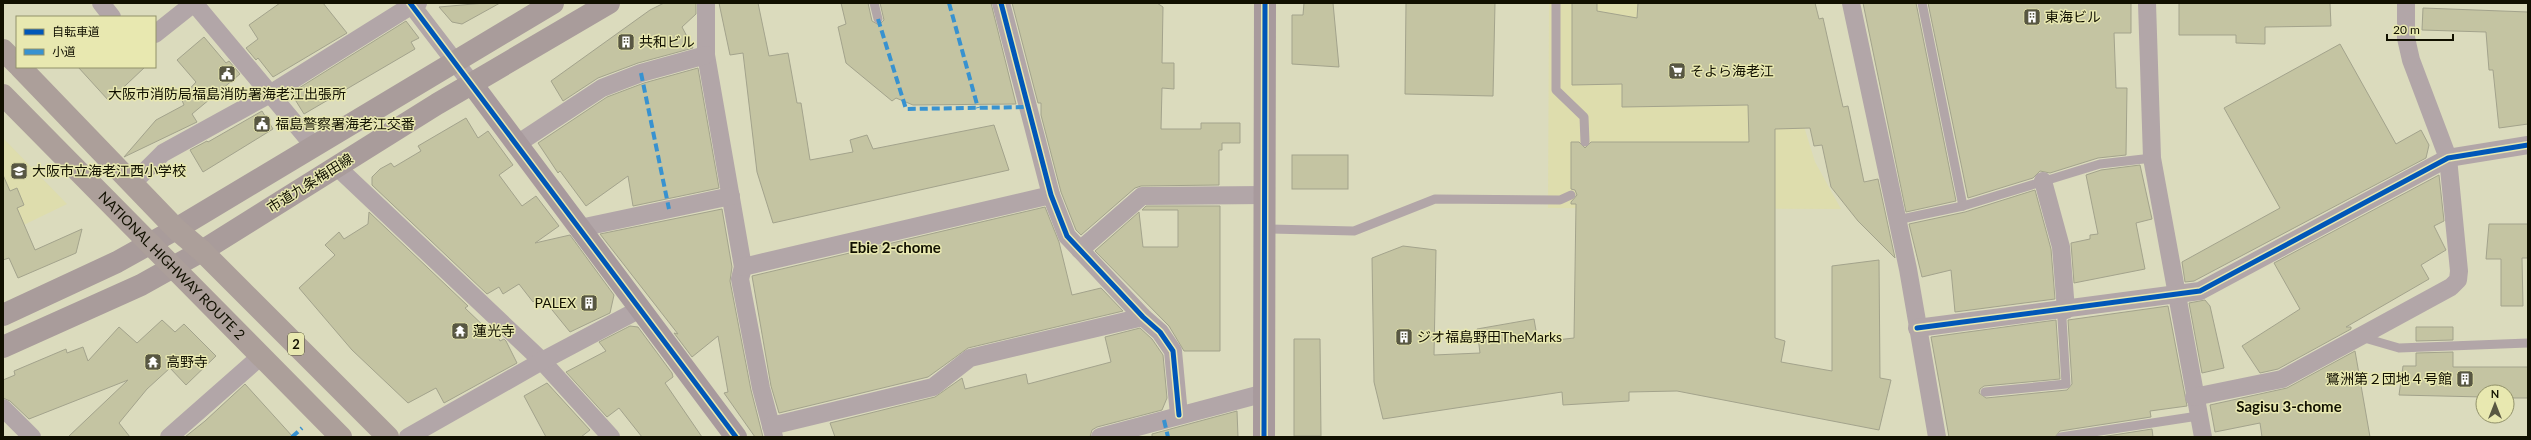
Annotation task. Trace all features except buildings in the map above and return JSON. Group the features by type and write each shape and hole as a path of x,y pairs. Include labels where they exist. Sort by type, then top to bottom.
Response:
{"highway":[{"path":"3,50 16,63"},
{"name":"NATIONAL HIGHWAY ROUTE 2","path":"21,68 176,229 202,251 388,437"},
{"name":"NATIONAL HIGHWAY ROUTE 2","path":"3,95 341,437"}],"main road":[{"name":"市道九条梅田線","path":"3,347 174,268 336,166 609,3"},
{"path":"3,315 150,244 313,145 456,61 543,5"}],"street":[{"path":"101,3 111,16"},
{"path":"156,33 194,3 313,145"},
{"path":"706,3 706,55 743,268 740,279 772,432 933,387 970,358 1143,317"},
{"path":"1001,3 1051,195 1067,236 1143,317 1160,332 1173,351 1179,415"},
{"path":"1264,437 1265,3"},
{"path":"1851,3 1896,220 1908,269 1937,437"},
{"path":"2147,3 2152,158 2194,396 2203,437"},
{"path":"2194,396 2282,379 2451,287 2458,280 2459,271 2448,158 2411,60 2406,38 2406,3"},
{"path":"132,184 163,153 270,94 413,4 736,437"},
{"path":"517,144 602,88 641,74 706,55"},
{"path":"1917,328 2176,296 2200,291 2448,158 2528,145"},
{"path":"336,166 542,361 611,437"},
{"path":"2043,181 2061,247 2066,310"},
{"path":"743,268 1051,195"},
{"path":"1080,250 1142,196 1265,195"},
{"path":"580,228 731,196"},
{"path":"408,437 542,361 640,309"},
{"path":"169,437 261,356"},
{"path":"1100,437 1265,392"},
{"path":"3,408 32,437"}],"lane":[{"path":"874,3 878,20"},
{"path":"1556,3 1556,90 1584,117 1584,142"},
{"path":"1922,3 1963,206"},
{"path":"1896,220 1963,206 2100,164 2152,158"},
{"path":"1265,229 1354,231 1435,198 1560,200 1571,195"},
{"path":"1985,392 2066,384 2062,319 2066,310"},
{"path":"2359,337 2399,348 2528,343"},
{"path":"2061,437 2198,416"}],"shaded area":[{"path":"1549,3 1762,3 1772,24 1815,162 1841,209 1548,208"},
{"name":"大阪市立海老江西小学校","path":"3,138 67,204 3,235"}],"marked path":[{"path":"949,3 978,108"},
{"path":"878,19 906,109 1028,107"},
{"path":"641,73 669,209"},
{"path":"1164,420 1168,437"},
{"path":"292,437 302,428"}],"cycle path":[{"path":"410,3 736,437"},
{"path":"1001,3 1051,195 1067,236 1143,317 1160,332 1173,351 1179,415"},
{"path":"1264,437 1265,3"},
{"path":"1917,328 2200,291 2448,158 2528,145"}],"place":[{"name":"東海ビル","path":"2032,17"},
{"name":"共和ビル","path":"626,42"},
{"name":"そよら海老江","path":"1677,71"},
{"name":"大阪市消防局福島消防署海老江出張所","path":"227,74"},
{"name":"福島警察署海老江交番","path":"262,124"},
{"name":"大阪市立海老江西小学校","path":"19,171"},
{"name":"PALEX","path":"589,303"},
{"name":"蓮光寺","path":"460,331"},
{"name":"ジオ福島野田TheMarks","path":"1404,337"},
{"name":"高野寺","path":"153,362"},
{"name":"鷺洲第２団地４号館","path":"2465,379"}],"district":[{"name":"Ebie 2-chome","path":"895,248"},
{"name":"Sagisu 3-chome","path":"2289,407"}]}
